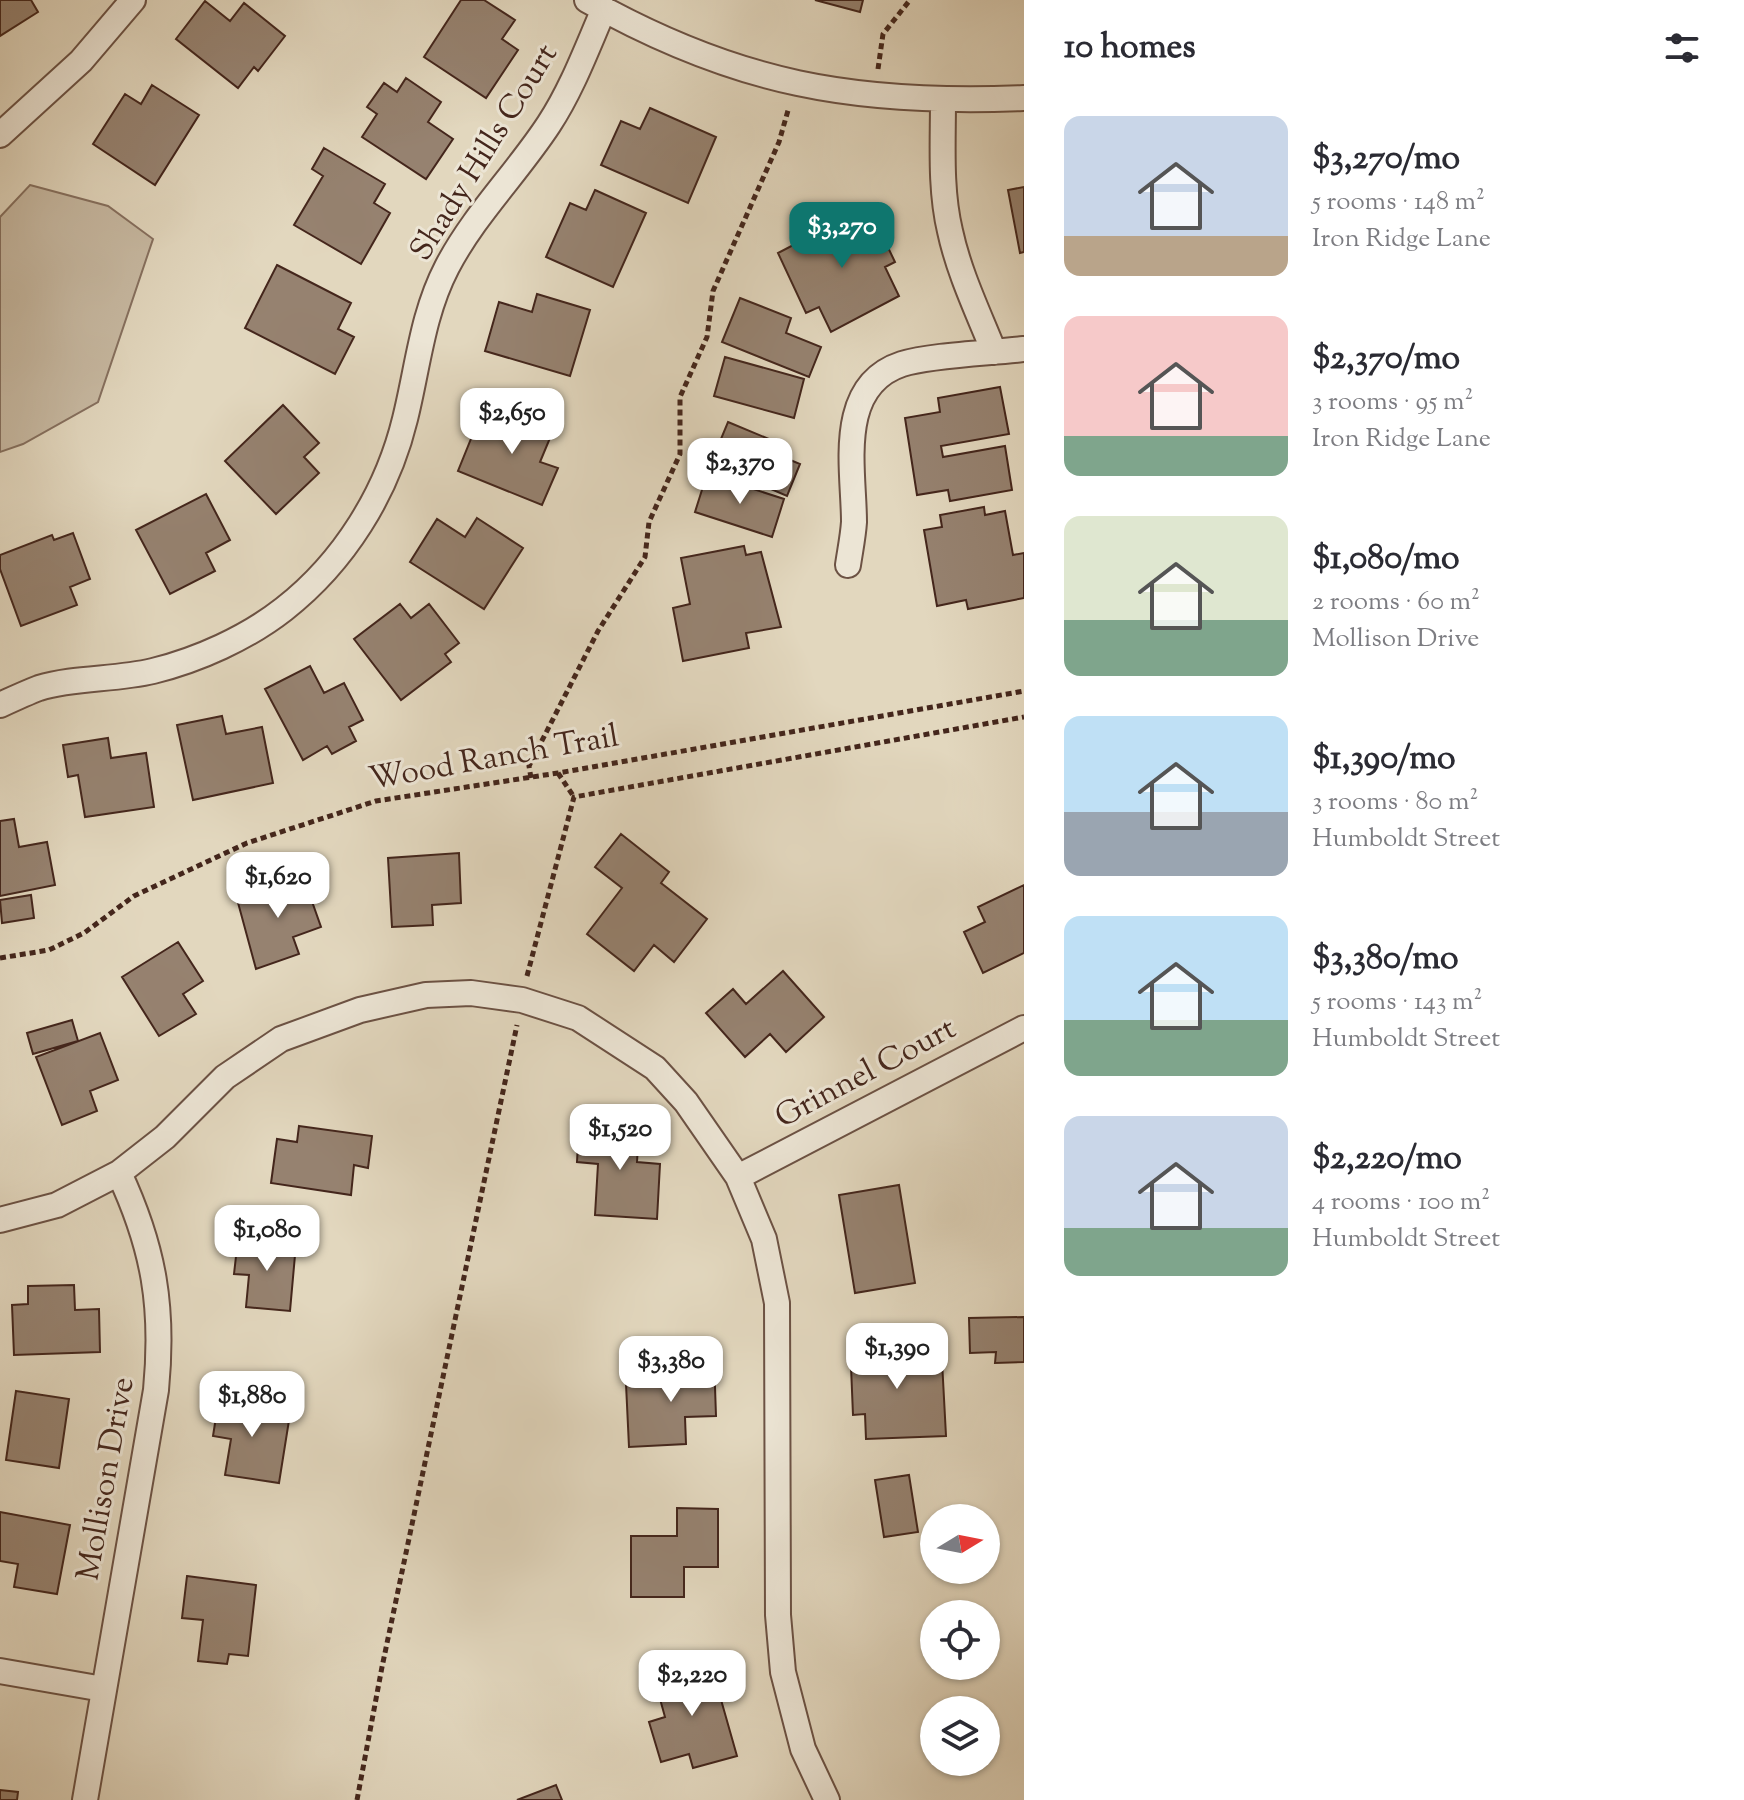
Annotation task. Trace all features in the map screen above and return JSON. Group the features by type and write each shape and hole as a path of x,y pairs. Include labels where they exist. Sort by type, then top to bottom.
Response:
{"street":[{"path":"0,135 81,61 133,0"},
{"path":"595,5 683,49 767,78 876,97 943,101 1024,98"},
{"name":"Shady Hills Court","path":"0,705 41,688 153,671 225,646 284,609 335,561 368,514 392,464 406,419 421,336 446,269 472,226 549,124 576,75 595,5"},
{"path":"943,101 944,184 949,228 960,269 994,352"},
{"path":"848,565 854,525 851,445 854,416 864,395 881,376 901,364 1024,349"},
{"path":"0,1220 57,1205 119,1173 165,1137 225,1077 281,1039 360,1010 426,995 471,993 522,1000 578,1018 655,1068 695,1114 738,1177 764,1239 777,1303 778,1615 783,1672 803,1749 827,1800"},
{"name":"Grinnel Court","path":"738,1177 1024,1028"},
{"name":"Mollison Drive","path":"85,1800 156,1390 161,1344 152,1258 139,1216 119,1173"},
{"path":"0,1671 103,1689"}],"path":[{"path":"876,97 883,34 910,0"},
{"path":"531,778 529,766 571,683 598,631 645,557 649,522 680,454 680,397 707,337 713,291 779,142 794,83"},
{"name":"Wood Ranch Trail","path":"0,958 49,950 84,933 134,896 247,843 376,801 531,778 1024,691"},
{"path":"574,797 1024,717"},
{"path":"357,1800 522,1000 574,797 558,773"}],"shaded area":[{"path":"30,185 108,206 153,239 98,402 23,444 0,452 0,217"}],"building":[{"path":"0,0 31,0 38,12 0,36"},
{"path":"461,0 484,0 515,20 502,39 518,50 486,98 424,57"},
{"path":"815,0 863,0 860,12"},
{"path":"205,1 230,21 244,3 285,36 258,71 254,67 238,88 176,39"},
{"path":"406,78 441,102 428,122 453,139 426,179 362,137 377,114 367,107 384,83 397,92"},
{"path":"152,85 199,115 155,185 93,144 125,94 141,104"},
{"path":"650,108 716,137 688,203 601,165 621,121 640,129"},
{"path":"324,148 385,184 374,203 390,213 361,264 294,225 323,176 312,169"},
{"path":"1024,187 1024,252 1020,253 1008,190"},
{"path":"595,190 646,213 613,287 546,257 570,203 586,210"},
{"path":"868,206 895,262 885,267 899,296 831,332 819,307 806,313 778,253"},
{"path":"277,265 351,303 338,329 354,337 335,374 245,328"},
{"path":"537,294 590,310 570,376 485,351 499,302 532,312"},
{"path":"740,298 791,318 786,333 821,347 809,377 722,342"},
{"path":"725,357 804,379 794,418 714,396"},
{"path":"1000,387 1009,434 941,446 943,457 1005,446 1012,490 950,501 948,490 917,495 905,418 940,412 938,398"},
{"path":"283,405 319,443 304,457 319,473 276,514 225,461"},
{"path":"506,405 555,426 540,462 558,468 542,505 458,471 477,424 496,431"},
{"path":"728,422 788,447 783,457 800,464 787,496 711,463"},
{"path":"707,474 784,499 772,537 695,512"},
{"path":"206,494 230,540 206,553 215,571 170,594 136,530"},
{"path":"984,507 985,515 1005,511 1013,555 1024,553 1024,598 968,609 966,600 937,606 924,530 942,527 940,515"},
{"path":"477,518 523,548 484,609 410,562 437,519 465,537"},
{"path":"73,533 90,579 70,587 77,605 21,626 0,569 0,555 52,535 54,540"},
{"path":"744,546 746,555 761,552 781,627 746,633 749,648 683,661 673,608 690,604 681,558"},
{"path":"400,604 411,618 429,604 459,643 445,654 451,662 401,700 354,639"},
{"path":"310,666 324,693 344,683 363,720 349,727 356,741 332,754 327,746 303,760 265,689"},
{"path":"222,716 226,734 262,727 273,783 193,800 177,725"},
{"path":"108,738 111,758 146,753 154,807 85,817 78,775 68,777 63,745"},
{"path":"14,819 19,847 47,842 55,885 0,896 0,821"},
{"path":"621,834 669,872 661,883 707,919 674,962 654,945 634,971 587,934 622,888 595,867"},
{"path":"459,853 461,903 432,905 433,925 392,927 388,858"},
{"path":"303,876 321,927 293,937 299,954 256,969 237,899"},
{"path":"1024,885 1024,953 983,973 964,932 985,922 978,907"},
{"path":"31,895 34,918 2,923 0,900"},
{"path":"178,942 203,981 183,994 196,1014 159,1036 122,977"},
{"path":"783,971 824,1017 786,1052 770,1034 745,1057 706,1013 733,989 746,1004"},
{"path":"72,1020 78,1041 33,1054 27,1033"},
{"path":"100,1033 118,1080 90,1091 97,1111 62,1125 36,1057"},
{"path":"579,1125 639,1129 637,1162 660,1164 657,1219 595,1215 598,1164 577,1162"},
{"path":"299,1126 372,1136 368,1168 354,1165 351,1195 271,1183 277,1139 297,1142"},
{"path":"899,1185 915,1283 855,1293 839,1195"},
{"path":"238,1239 296,1244 290,1311 246,1307 249,1275 234,1274"},
{"path":"74,1285 75,1310 99,1309 100,1352 14,1355 12,1305 28,1304 28,1286"},
{"path":"1024,1317 1024,1362 995,1363 996,1352 970,1353 969,1318"},
{"path":"911,1339 913,1363 942,1361 946,1436 866,1439 865,1414 853,1415 850,1342"},
{"path":"714,1358 716,1416 685,1417 686,1444 629,1447 626,1384 676,1382 675,1359"},
{"path":"16,1391 69,1399 59,1468 6,1460"},
{"path":"220,1392 241,1395 240,1406 290,1414 279,1483 225,1475 231,1439 213,1436"},
{"path":"909,1475 918,1532 884,1537 875,1480"},
{"path":"677,1508 718,1509 718,1567 684,1567 684,1597 631,1597 631,1536 677,1536"},
{"path":"0,1512 70,1525 57,1594 14,1587 18,1564 0,1561"},
{"path":"187,1576 256,1585 248,1656 229,1654 227,1664 198,1661 203,1620 182,1618"},
{"path":"710,1661 737,1756 693,1768 689,1754 661,1762 649,1722 665,1717 654,1677"},
{"path":"556,1785 562,1800 517,1800"},
{"path":"0,1790 18,1792 17,1800 0,1800"}]}
